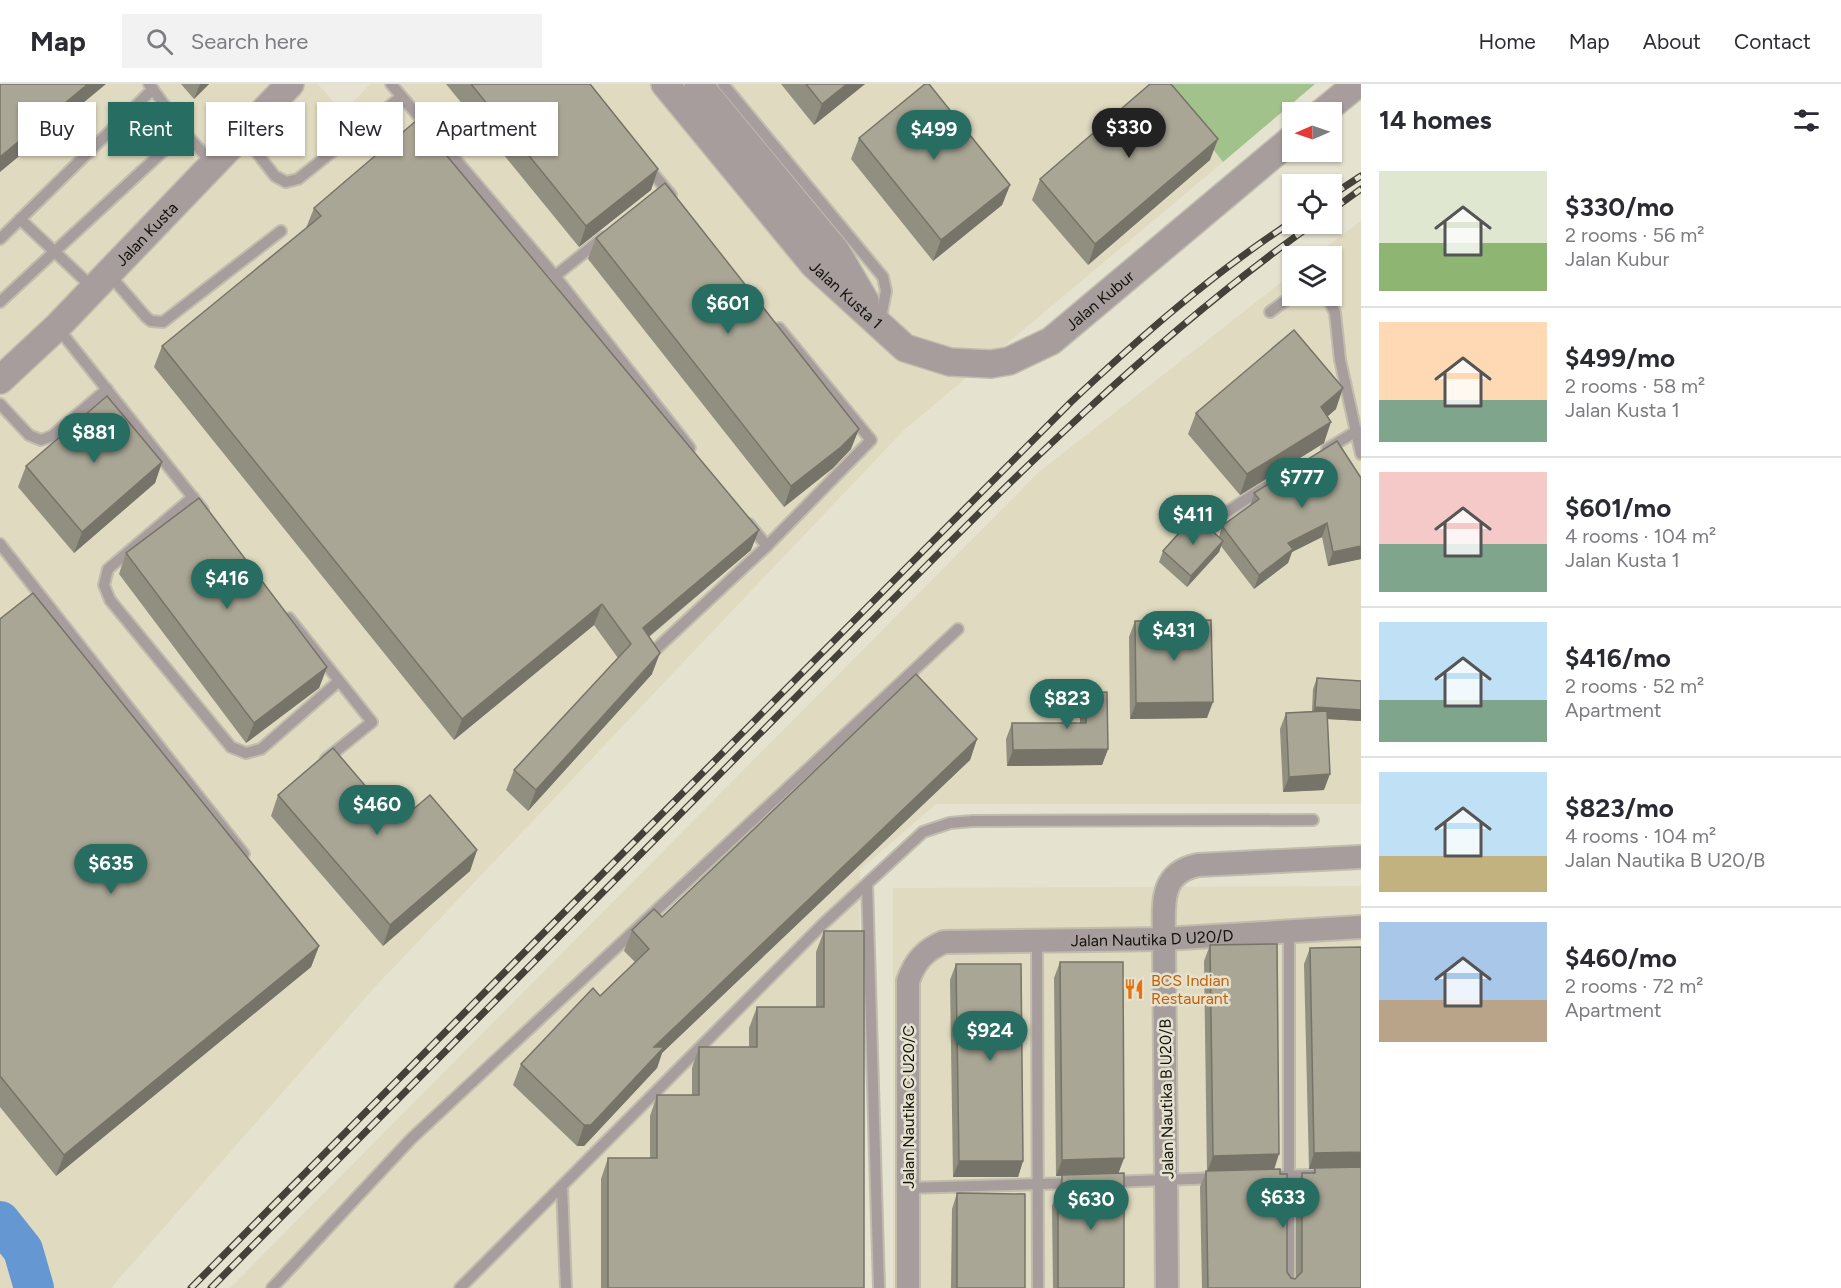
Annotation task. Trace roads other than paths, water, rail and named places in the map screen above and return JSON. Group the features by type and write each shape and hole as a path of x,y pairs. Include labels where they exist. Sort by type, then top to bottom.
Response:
{"street":[{"name":"Jalan Kusta 1","path":"665,84 814,265 879,326"},
{"name":"Jalan Kusta 1","path":"698,84 836,251 879,326"},
{"path":"1335,102 1357,84"},
{"name":"Jalan Kusta","path":"272,102 286,86"},
{"name":"Jalan Kubur","path":"879,326 905,348 950,362 991,364 1009,361 1051,341 1282,147"},
{"name":"Jalan Kusta","path":"1,377 57,327 223,156"},
{"name":"Jalan Nautika B U20/B","path":"1167,1288 1164,939 1165,898 1174,875 1184,868 1198,865 1361,857"},
{"name":"Jalan Nautika D U20/D","path":"944,942 1164,939 1361,927"},
{"name":"Jalan Nautika C U20/C","path":"908,1288 908,981 913,967 921,956 944,942"}],"lane":[{"path":"391,84 555,276 694,453"},
{"path":"723,84 883,277 886,291 879,326"},
{"path":"0,239 151,87 162,102"},
{"path":"259,156 275,176 286,182 298,179 401,97"},
{"path":"194,143 214,165"},
{"path":"636,153 680,206"},
{"path":"0,302 54,249 157,156"},
{"path":"656,195 665,188"},
{"path":"20,219 54,249 101,281 151,321 163,322 281,231"},
{"path":"555,276 610,232"},
{"path":"1270,312 1282,303"},
{"path":"1332,306 1335,313 1340,360 1358,432 1361,454"},
{"path":"655,650 767,546 871,440 775,323"},
{"path":"57,327 207,515"},
{"path":"0,404 29,435 41,440 52,436 107,389"},
{"path":"1320,453 1358,432"},
{"path":"1219,517 1274,482"},
{"path":"193,497 108,569 104,585 110,600 231,747 246,753 261,748 339,681"},
{"path":"745,518 767,546"},
{"path":"0,544 255,868"},
{"path":"280,607 372,722 317,765"},
{"path":"272,1288 411,1139 958,629"},
{"path":"460,1288 823,924 923,832 950,823 1313,820"},
{"path":"867,884 879,1288"},
{"path":"1289,931 1289,1288"},
{"path":"1037,941 1038,1288"},
{"path":"1267,1176 1325,1175"},
{"path":"1096,1182 1233,1178"},
{"path":"908,1188 1085,1183"},
{"path":"562,1186 566,1288"}],"waterway":[{"path":"0,1221 23,1250 34,1288"}],"railway":[{"path":"1342,188 1361,176"},
{"path":"1342,203 1361,189"},
{"path":"191,1288 1071,402 1178,307 1234,262 1282,228"},
{"path":"211,1288 985,507 1111,388 1176,331 1243,276 1300,234"}],"place":[{"name":"BCS Indian Restaurant","path":"1134,989"}]}
